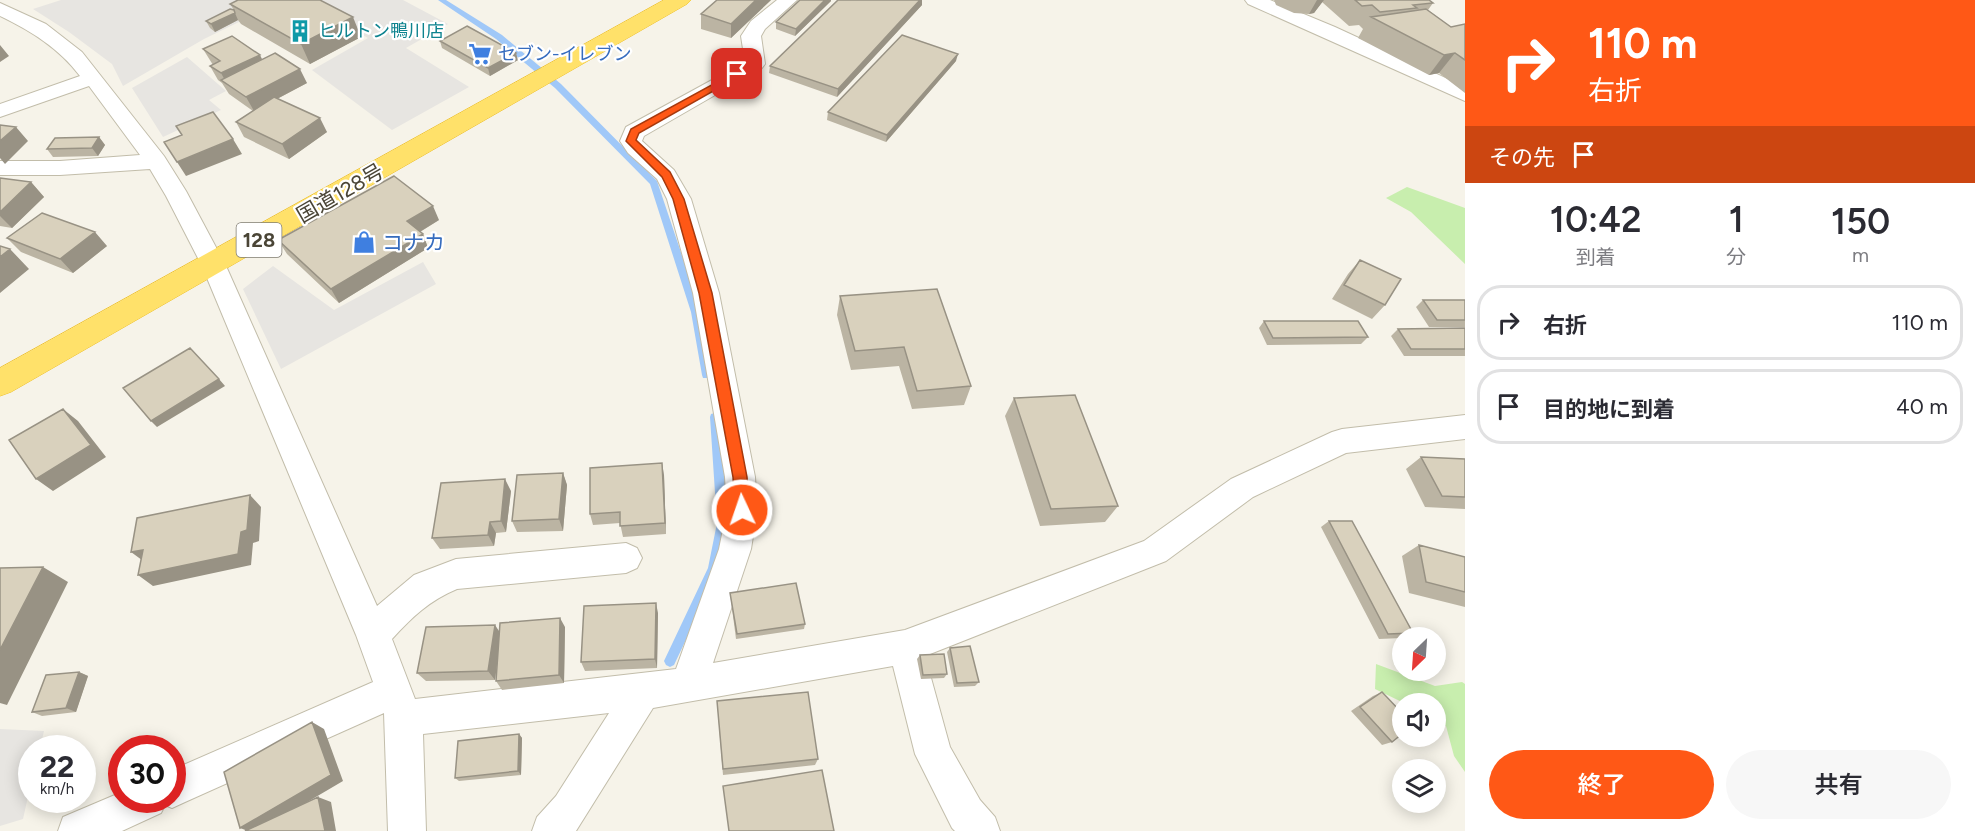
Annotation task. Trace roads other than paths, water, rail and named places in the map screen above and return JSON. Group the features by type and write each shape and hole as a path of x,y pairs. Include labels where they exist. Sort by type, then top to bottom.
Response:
{"highway":[{"name":"国道128号","path":"0,383 214,266 515,92 680,0"}],"street":[{"path":"0,9 30,0"},
{"path":"687,684 735,549 742,510 740,477 706,293 679,199 666,175 631,141 634,132 755,64 751,36 758,25 788,0"},
{"path":"1254,0 1465,94"},
{"path":"0,9 39,28 75,56 156,161 178,196 214,266 373,635 398,704 407,831"},
{"path":"0,111 93,78"},
{"path":"0,168 60,168 156,161"},
{"path":"186,784 398,704 644,692 905,647 1155,551 1242,488 1342,441 1465,427"},
{"path":"373,635 400,606 426,586 456,574 626,558"},
{"path":"905,647 933,754 966,814 981,831"},
{"path":"551,831 569,809 644,692"},
{"path":"77,831 118,813"}],"waterway":[{"path":"441,0 499,37 558,86 654,183 696,312 707,375"},
{"path":"670,661 714,568 723,523 715,417"}],"place":[{"name":"ヒルトン鴨川店","path":"300,31"},
{"name":"セブン-イレブン","path":"480,54"},
{"name":"コナカ","path":"364,242"}]}
